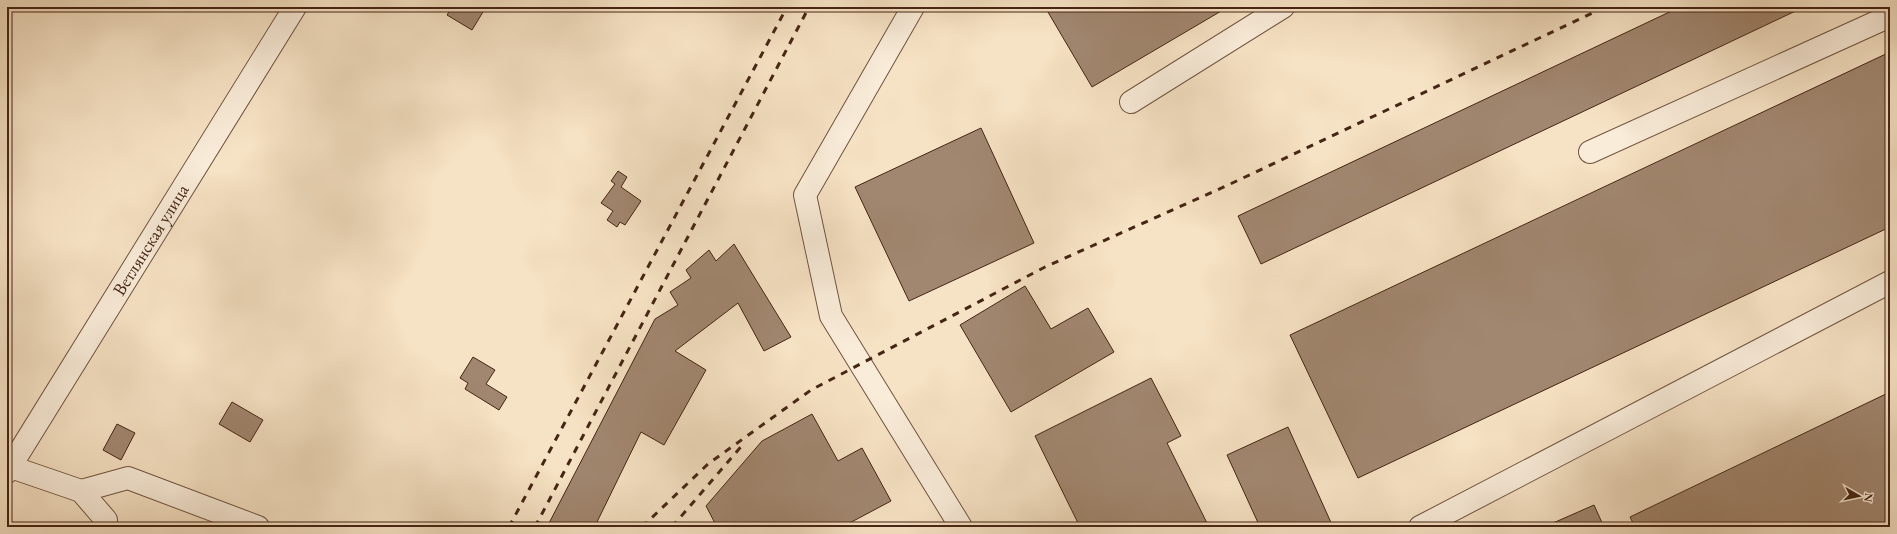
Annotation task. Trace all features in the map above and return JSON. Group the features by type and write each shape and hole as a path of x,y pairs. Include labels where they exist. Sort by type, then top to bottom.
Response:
{"street":[{"name":"Ветлянская улица","path":"9,470 295,7"},
{"path":"913,7 805,195 831,316 961,527"},
{"path":"1131,102 1283,7"},
{"path":"1590,152 1890,16"},
{"path":"1420,527 1890,282"},
{"path":"9,470 81,491 128,478 258,527"},
{"path":"81,491 106,520 105,527"}],"building":[{"path":"452,7 486,7 472,30 447,15"},
{"path":"1045,7 1228,7 1092,87"},
{"path":"1680,7 1804,7 1261,264 1238,216"},
{"path":"1890,52 1890,227 1358,478 1290,335"},
{"path":"981,128 1034,243 909,301 855,187"},
{"path":"618,171 627,177 621,187 641,201 625,225 620,222 617,227 607,220 613,211 601,203 615,184 611,181"},
{"path":"734,244 791,337 764,351 738,303 675,351 706,370 664,445 641,432 597,522 606,527 547,527 655,319 678,305 670,292 691,278 686,270 709,250 716,261"},
{"path":"1025,286 1051,329 1088,308 1114,352 1011,412 960,325"},
{"path":"473,357 495,370 486,384 507,397 499,410 465,389 468,383 460,378"},
{"path":"1151,378 1181,436 1167,443 1209,527 1080,527 1035,436"},
{"path":"1890,392 1890,527 1635,527 1630,517"},
{"path":"232,402 263,420 250,442 219,424"},
{"path":"812,414 838,461 862,448 891,501 842,527 717,527 706,506 762,441"},
{"path":"117,424 135,433 121,460 103,450"},
{"path":"1288,427 1333,527 1260,527 1227,455"},
{"path":"1594,505 1604,527 1544,527"}],"railway":[{"path":"509,527 787,7"},
{"path":"535,527 809,7"},
{"path":"642,527 708,464 811,390 1045,267 1226,186 1605,7"},
{"path":"672,527 745,442"}]}
